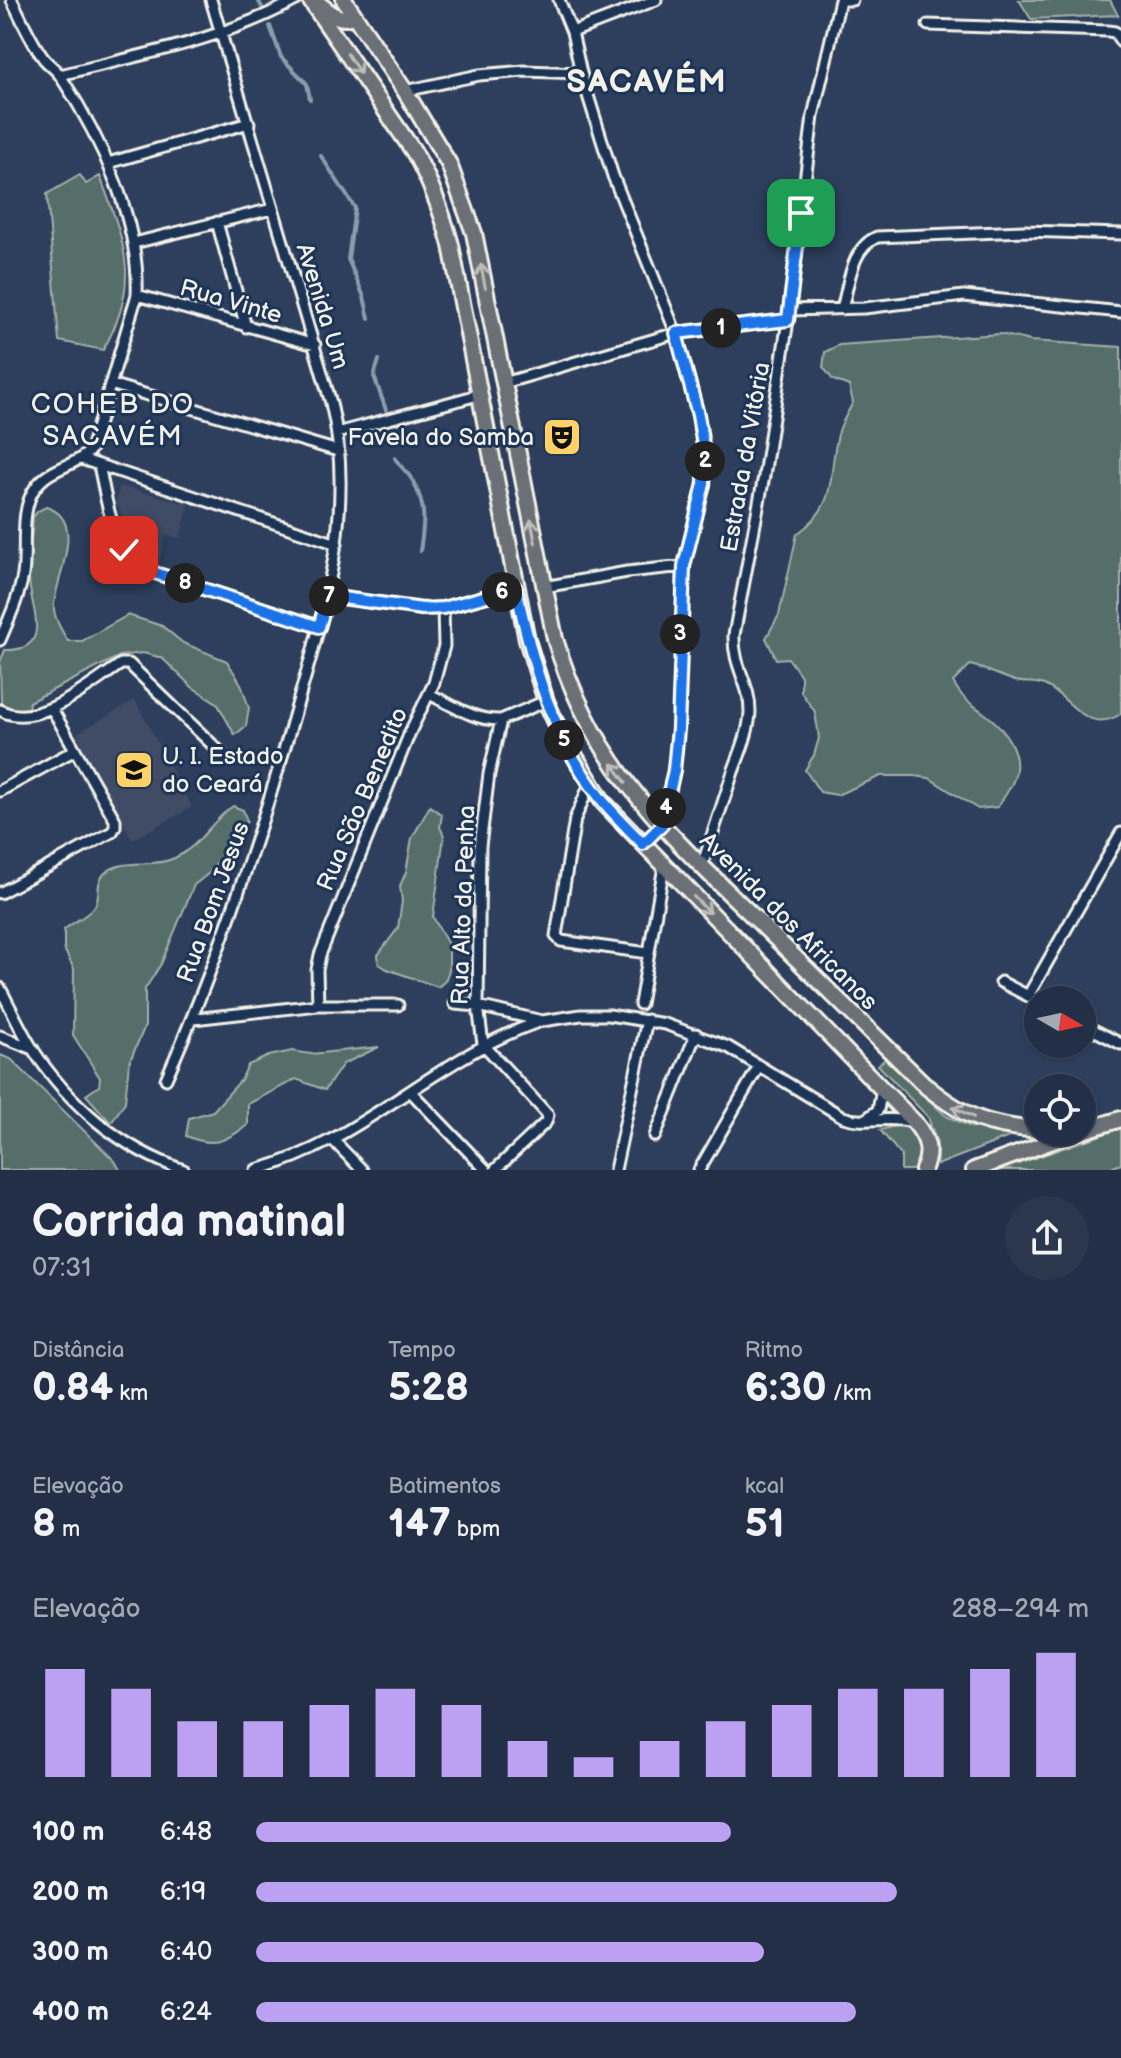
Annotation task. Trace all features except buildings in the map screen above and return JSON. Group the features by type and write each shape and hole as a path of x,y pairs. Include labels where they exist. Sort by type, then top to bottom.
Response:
{"main road":[{"path":"311,0 337,18 354,15"},
{"name":"Avenida dos Africanos","path":"311,0 414,152 428,176 441,211 451,245 527,640 546,701 590,784 643,844 882,1086 924,1134 928,1158 923,1170"},
{"name":"Avenida dos Africanos","path":"344,0 405,91 449,164 461,193 474,233 544,587 564,666 584,717 621,777 662,825 927,1087 964,1114 981,1121 1024,1128"},
{"path":"643,844 662,825"},
{"path":"1096,1126 1121,1119"},
{"path":"974,1170 1037,1146"}],"street":[{"path":"0,640 22,580 28,506 33,492 50,473 81,459 93,445 137,295 134,243 108,163 60,75 44,58 12,0"},
{"name":"Avenida Um","path":"211,0 315,345 337,433 337,544 328,596"},
{"path":"60,75 222,33 271,14 296,0"},
{"path":"559,0 572,32 581,73 613,176 676,333 698,415 705,458 704,484 684,566 678,729 674,770 662,825"},
{"path":"572,32 656,0"},
{"name":"Estrada da Vitória","path":"702,866 748,727 749,696 746,682 737,668 734,635 764,476 789,315 813,116 840,0 852,0"},
{"path":"928,25 1108,31 1118,35 1121,42"},
{"path":"405,91 479,75 524,71 581,73"},
{"path":"108,163 249,123"},
{"path":"134,243 272,209"},
{"path":"217,222 246,327"},
{"path":"842,309 859,250 877,237 1024,231 1121,234"},
{"name":"Rua Vinte","path":"137,295 315,345"},
{"path":"504,383 676,333 789,315 964,296 1121,312"},
{"path":"110,384 338,451"},
{"path":"337,433 478,395"},
{"path":"81,459 337,544"},
{"path":"99,465 118,536 133,562 146,570 319,627"},
{"path":"544,587 627,572 684,566"},
{"path":"328,596 422,609 443,608 516,588"},
{"name":"Rua Bom Jesus","path":"166,1079 193,1019 261,831 328,596"},
{"name":"Rua São Benedito","path":"318,1005 320,955 405,744 429,694 444,646 443,608"},
{"path":"0,710 15,715 52,709 121,664 129,664 221,753"},
{"path":"429,694 479,718 501,720 546,701"},
{"path":"0,893 112,832 115,827 115,820 52,709"},
{"name":"Rua Alto da Penha","path":"483,1044 478,1006 480,846 489,774 501,720"},
{"path":"0,791 75,750"},
{"path":"590,784 575,819 556,936 561,941 648,953"},
{"path":"1034,986 1121,833"},
{"path":"640,1004 664,866"},
{"path":"1001,982 1024,994"},
{"path":"0,988 33,1049 71,1095 115,1137 140,1152 184,1170"},
{"path":"455,1004 478,1006 542,1021"},
{"path":"193,1019 318,1005 398,1005"},
{"path":"256,1170 295,1158 332,1139 483,1044 542,1021 581,1015 647,1020 696,1034 728,1047 837,1114 859,1122 888,1119 915,1123"},
{"path":"615,1170 647,1020"},
{"path":"1096,1031 1121,1044"},
{"path":"655,1136 696,1034"},
{"path":"0,1036 33,1049"},
{"path":"483,1044 546,1111 548,1118 495,1170"},
{"path":"699,1170 759,1066"},
{"path":"859,1122 878,1110 882,1086"},
{"path":"411,1092 486,1170"},
{"path":"332,1139 362,1170"}],"shaded area":[{"path":"120,486 189,504 180,538 166,535 158,566 138,556 134,549 116,501"},
{"name":"U. I. Estado do Ceará","path":"135,700 192,807 132,840 76,734"}],"green space":[{"path":"1019,0 1110,0 1118,15 1031,19"},
{"path":"80,175 86,184 100,176 126,263 122,304 103,350 59,341 47,194"},
{"path":"1000,334 1031,341 1121,347 1121,714 1109,720 1088,718 1044,685 1016,681 970,665 953,682 963,697 1005,733 1016,760 1014,779 998,807 978,809 929,778 914,776 881,776 837,795 820,792 805,770 819,738 815,712 801,692 801,676 788,658 776,659 766,638 779,615 797,534 811,522 826,499 839,431 853,402 849,386 833,380 823,367 825,352 839,345"},
{"path":"46,507 65,523 68,536 54,610 68,641 82,641 128,615 162,626 183,643 227,661 241,684 249,708 246,726 235,735 217,703 192,687 162,658 143,653 120,656 29,702 28,709 15,711 1,703 0,662 5,650 20,648 35,636 29,579 33,517"},
{"path":"233,806 243,810 247,821 209,873 194,885 161,964 145,989 145,1026 129,1063 125,1102 111,1123 86,1095 99,1086 100,1078 73,1035 74,969 64,949 64,930 94,907 105,873 120,866 172,859 190,849"},
{"path":"430,806 442,815 440,827 444,836 433,917 449,946 449,970 445,981 438,987 387,969 379,964 378,955 398,928 402,901 400,886 406,872 412,838"},
{"path":"379,1047 343,1064 325,1090 296,1079 248,1104 248,1125 226,1139 205,1142 186,1136 189,1118 213,1111 241,1080 248,1065 292,1051 311,1054"},
{"path":"0,1055 11,1059 115,1161 120,1170 0,1170"},
{"path":"885,1059 946,1116 971,1127 1009,1133 1009,1137 937,1165 937,1143 928,1117 878,1065"},
{"path":"900,1125 908,1127 918,1142 920,1153 915,1170 901,1170 901,1155 880,1130"},
{"path":"1121,1128 1121,1164 1106,1170 1000,1170 1069,1146 1096,1146 1096,1137"}],"waterway":[{"path":"258,0 263,9"},
{"path":"270,26 281,57 307,84 310,99"},
{"path":"321,156 355,208 348,259 369,318"},
{"path":"379,360 374,376 386,410"},
{"path":"395,458 412,480 421,501 423,524 420,551"}],"place":[{"name":"Favela do Samba","path":"562,437"},
{"name":"U. I. Estado do Ceará","path":"134,770"}],"district":[{"name":"SACAVÉM","path":"647,81"},
{"name":"COHEB DO SACAVÉM","path":"113,419"}],"route":[{"path":"124,550 133,562 146,570 319,627 328,596 422,609 443,608 516,588 535,669 559,730 603,802 643,844 662,825 674,770 684,566 704,484 705,458 698,415 676,333 788,320 801,213"}]}
